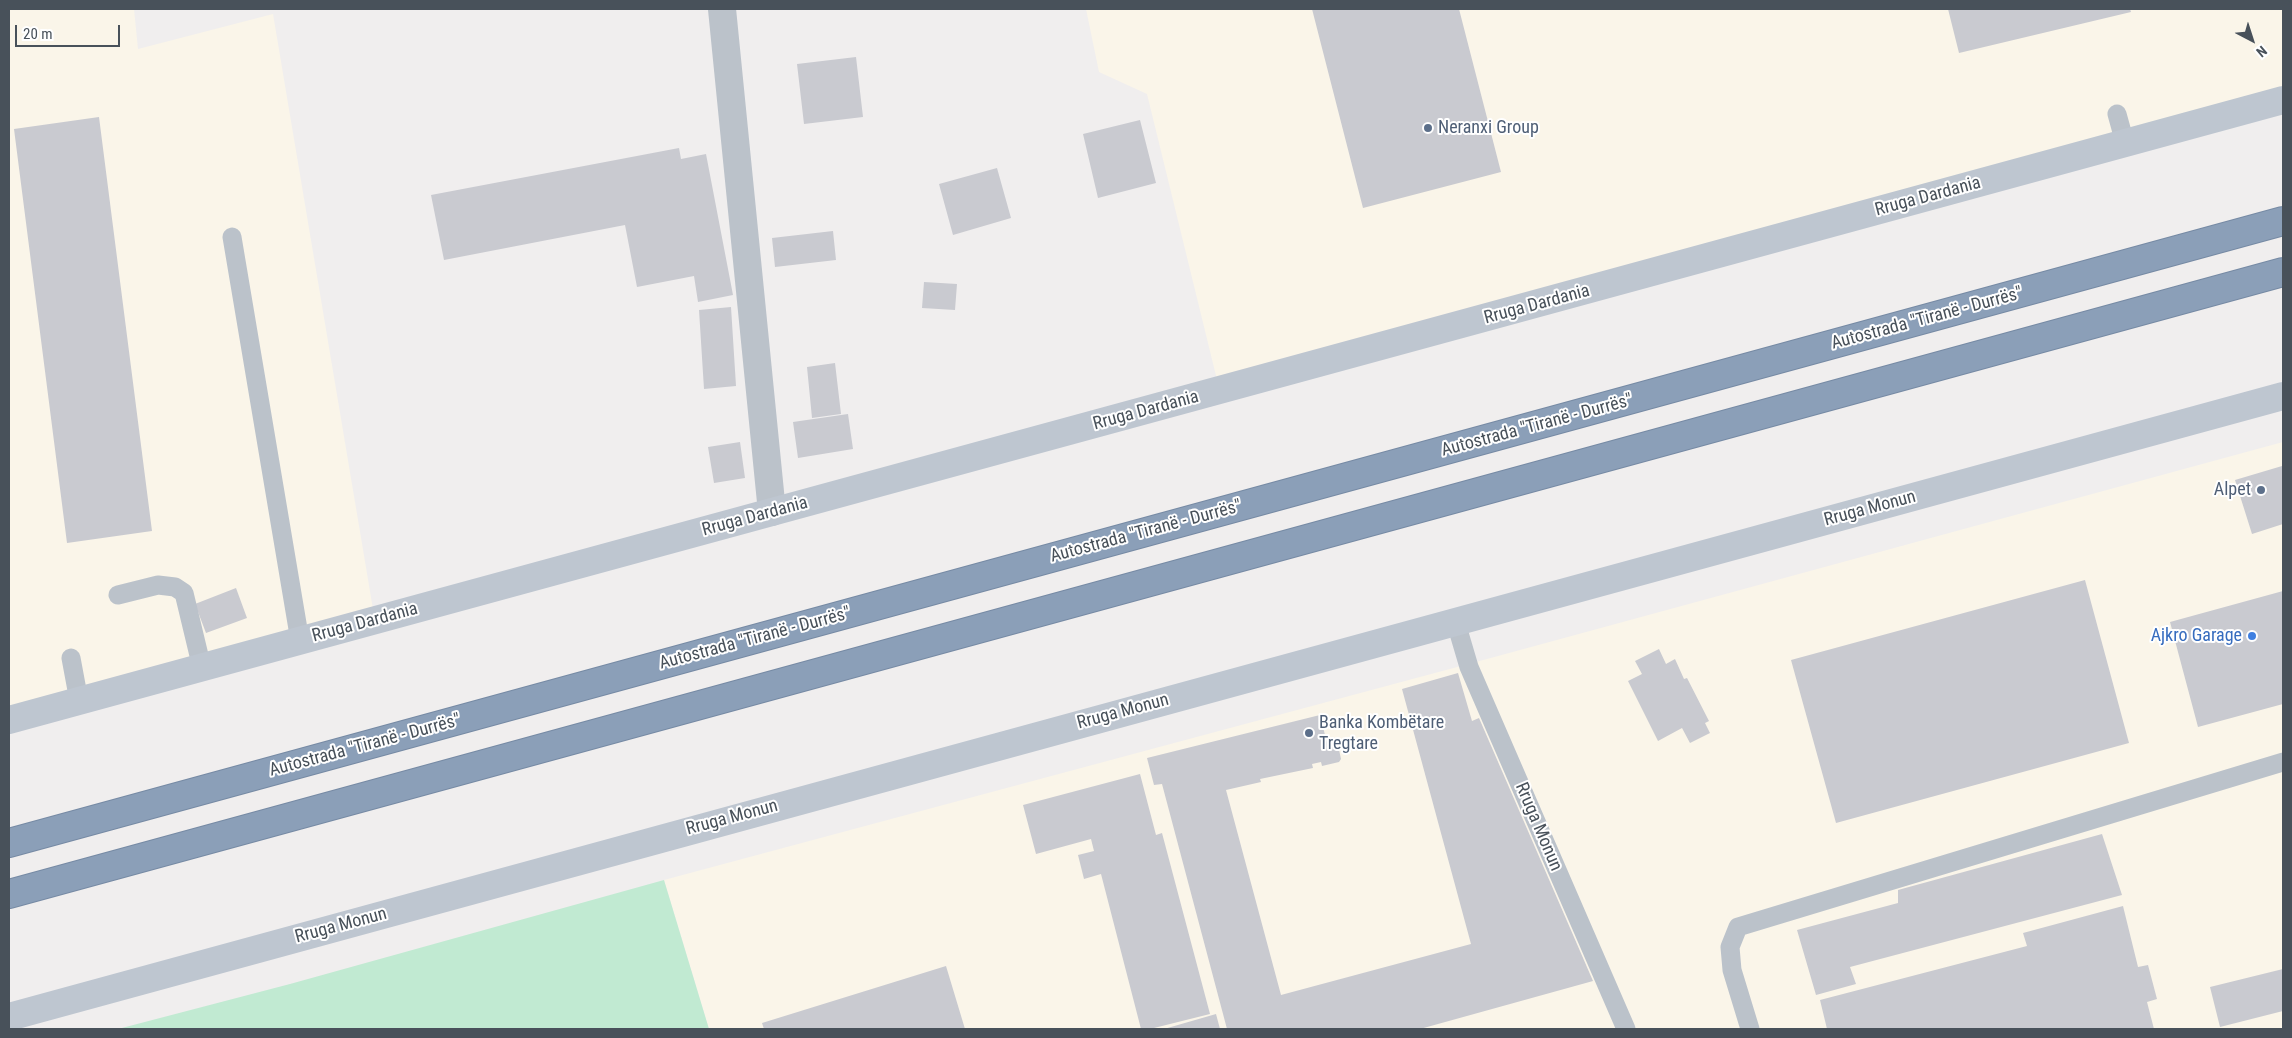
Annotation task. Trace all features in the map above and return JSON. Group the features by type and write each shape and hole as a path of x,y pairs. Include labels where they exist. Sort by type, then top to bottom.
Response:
{"highway":[{"name":"Autostrada \"Tiranë - Durrës\"","path":"9,843 2283,221"},
{"path":"9,894 2283,272"}],"main road":[{"name":"Rruga Dardania","path":"9,720 2283,100"},
{"name":"Rruga Monun","path":"9,1017 2283,396"}],"street":[{"path":"722,9 772,512"}],"lane":[{"path":"2117,114 2124,144"},
{"path":"232,237 300,641"},
{"path":"118,595 158,585 175,587 184,593 202,668"},
{"name":"Rruga Monun","path":"1456,623 1469,667 1626,1029"},
{"path":"71,658 79,702"},
{"path":"1750,1029 1732,970 1730,947 1738,927 2283,762"}],"shaded area":[{"path":"9,9 134,9 138,49 273,14 375,621 9,720"},
{"path":"1086,9 2283,9 2283,100 1220,392 1147,94 1099,72"},
{"path":"2283,442 2283,1029 709,1029 664,880 1487,659"}],"green space":[{"path":"664,880 709,1029 118,1029 290,984"}],"building":[{"path":"1312,9 1459,9 1501,172 1363,208"},
{"path":"1948,9 2130,9 2131,12 1959,53"},
{"path":"856,57 863,117 804,124 797,64"},
{"path":"99,117 152,531 67,543 14,129"},
{"path":"1140,120 1156,183 1098,198 1083,134"},
{"path":"679,148 681,159 706,154 733,295 698,302 694,276 637,287 625,225 444,260 431,195"},
{"path":"997,168 1011,218 953,235 939,184"},
{"path":"833,231 836,260 775,267 772,238"},
{"path":"924,282 957,284 955,310 922,308"},
{"path":"731,307 736,386 704,389 699,310"},
{"path":"835,363 841,414 812,418 807,367"},
{"path":"848,414 853,449 798,458 793,422"},
{"path":"740,442 745,478 714,483 708,447"},
{"name":"Alpet","path":"2282,466 2283,524 2252,534 2235,480"},
{"path":"2085,580 2129,743 1836,823 1791,660"},
{"path":"236,588 247,618 206,633 195,604"},
{"path":"2283,591 2283,704 2198,727 2170,622"},
{"path":"1659,649 1666,664 1675,659 1684,679 1687,678 1709,721 1705,723 1710,733 1690,743 1682,728 1658,741 1628,681 1642,674 1635,661"},
{"path":"1458,673 1472,721 1479,718 1593,981 1420,1029 1227,1029 1162,784 1154,785 1147,758 1320,715 1328,747 1338,745 1341,759 1339,762 1322,766 1321,762 1312,764 1313,768 1260,779 1261,782 1226,790 1281,995 1471,944 1402,689"},
{"path":"1140,774 1156,835 1162,833 1210,1014 1150,1029 1141,1029 1101,874 1084,879 1078,855 1094,851 1091,839 1036,854 1023,805"},
{"path":"2102,834 2122,895 1850,967 1856,984 1816,995 1797,930 1898,903 1898,890"},
{"path":"2123,906 2138,967 2148,965 2157,999 2147,1002 2154,1029 1827,1029 1820,1000 2027,946 2023,933"},
{"path":"946,966 965,1029 764,1029 762,1023"},
{"path":"2283,969 2283,1011 2220,1027 2210,987"},
{"path":"1216,1014 1220,1029 1164,1029"}],"place":[{"name":"Neranxi Group","path":"1428,128"},
{"name":"Alpet","path":"2261,490"},
{"name":"Ajkro Garage","path":"2252,636"},
{"name":"Banka Kombëtare Tregtare","path":"1309,733"}]}
